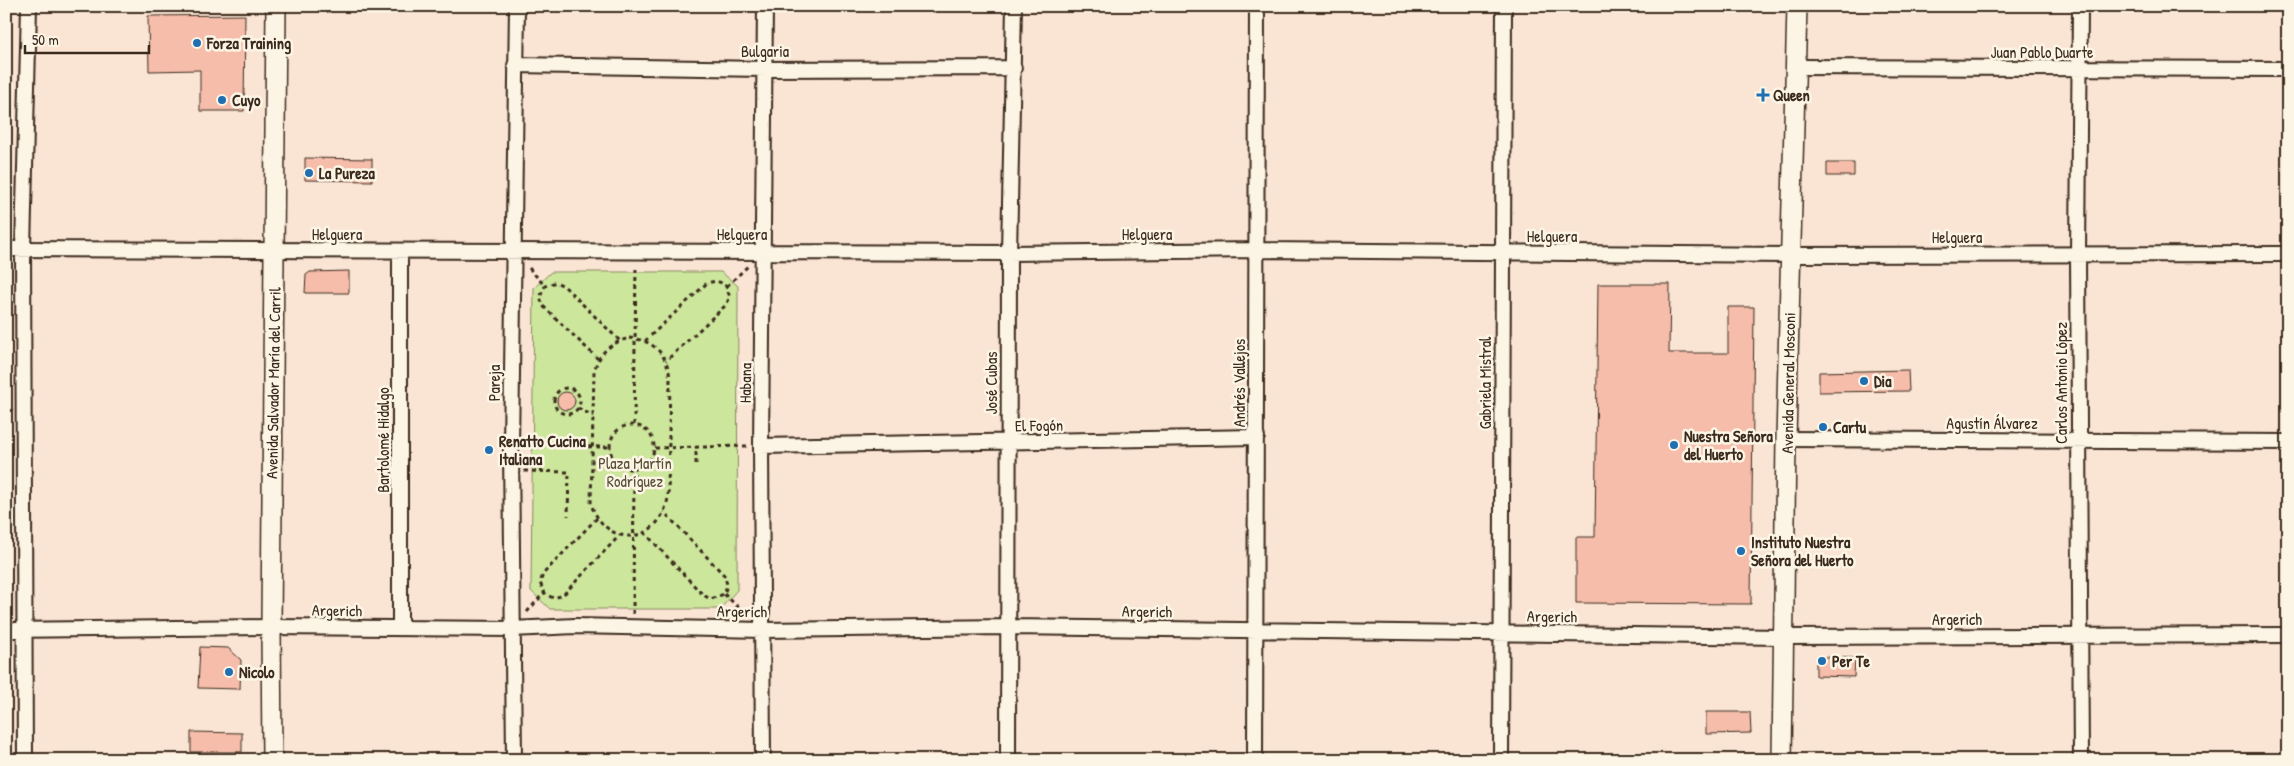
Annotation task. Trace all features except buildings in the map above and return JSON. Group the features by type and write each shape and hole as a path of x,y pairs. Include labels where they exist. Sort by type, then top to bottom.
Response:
{"main road":[{"name":"Avenida Salvador María del Carril","path":"272,760 271,627 276,6"},
{"name":"Avenida General Mosconi","path":"1782,760 1786,439 1797,6"}],"street":[{"path":"25,760 23,249 29,6"},
{"name":"Pareja","path":"514,760 511,446 517,6"},
{"name":"Habana","path":"763,760 762,446 765,6"},
{"name":"José Cubas","path":"1008,760 1009,252 1014,6"},
{"name":"Andrés Vallejos","path":"1255,760 1257,6"},
{"name":"Gabriela Mistral","path":"1501,760 1504,6"},
{"name":"Carlos Antonio López","path":"2080,6 2078,255 2081,760"},
{"name":"Bulgaria","path":"515,65 765,69 1014,68"},
{"name":"Juan Pablo Duarte","path":"1795,68 2288,69"},
{"name":"Helguera","path":"6,249 400,252 1255,250 1791,255 2288,254"},
{"name":"Bartolomé Hidalgo","path":"400,252 400,628"},
{"name":"El Fogón","path":"762,446 1257,438"},
{"name":"Agustín Álvarez","path":"1786,439 2288,442"},
{"name":"Argerich","path":"6,630 271,627 512,629 575,626 763,630 1008,626 1783,636 2288,635"}],"path":[{"path":"634,425 636,251"},
{"path":"726,286 763,251"},
{"path":"645,341 707,283 716,281 726,286 730,297 726,305 666,361"},
{"path":"598,359 543,306 540,297 545,286 556,282 564,286 620,341"},
{"path":"635,339 653,345 666,361 670,378 668,498 659,521 644,532 634,535 620,534 603,526 591,504 594,371 598,359 606,349 620,341 635,339"},
{"path":"568,387 576,391 580,399 578,408 568,414 559,412 554,405 556,392 568,387"},
{"path":"578,408 593,416"},
{"path":"634,425 647,430 652,436 654,448 652,458 648,464 634,470 627,469 614,461 610,447 611,439 620,428 634,425"},
{"path":"511,446 610,447"},
{"path":"654,448 762,446"},
{"path":"696,447 696,464"},
{"path":"633,627 634,470"},
{"path":"511,471 569,472 568,516"},
{"path":"664,512 725,576 727,585 724,594"},
{"path":"597,518 543,574 540,587 546,595 554,598 563,595 620,534"},
{"path":"644,532 703,595 711,599 724,594"},
{"path":"724,594 763,630"}],"green space":[{"name":"Plaza Martín Rodríguez","path":"551,272 721,272 738,286 737,590 720,609 550,609 531,591 534,288"}],"place":[{"name":"Forza Training","path":"197,43"},
{"name":"Queen","path":"1763,95"},
{"name":"Cuyo","path":"222,100"},
{"name":"La Pureza","path":"309,173"},
{"name":"Dia","path":"1864,381"},
{"name":"Cartu","path":"1823,427"},
{"name":"Nuestra Señora del Huerto","path":"1674,445"},
{"name":"Renatto Cucina Italiana","path":"489,450"},
{"name":"Instituto Nuestra Señora del Huerto","path":"1741,551"},
{"name":"Per Te","path":"1822,661"},
{"name":"Nicolo","path":"229,672"}]}
